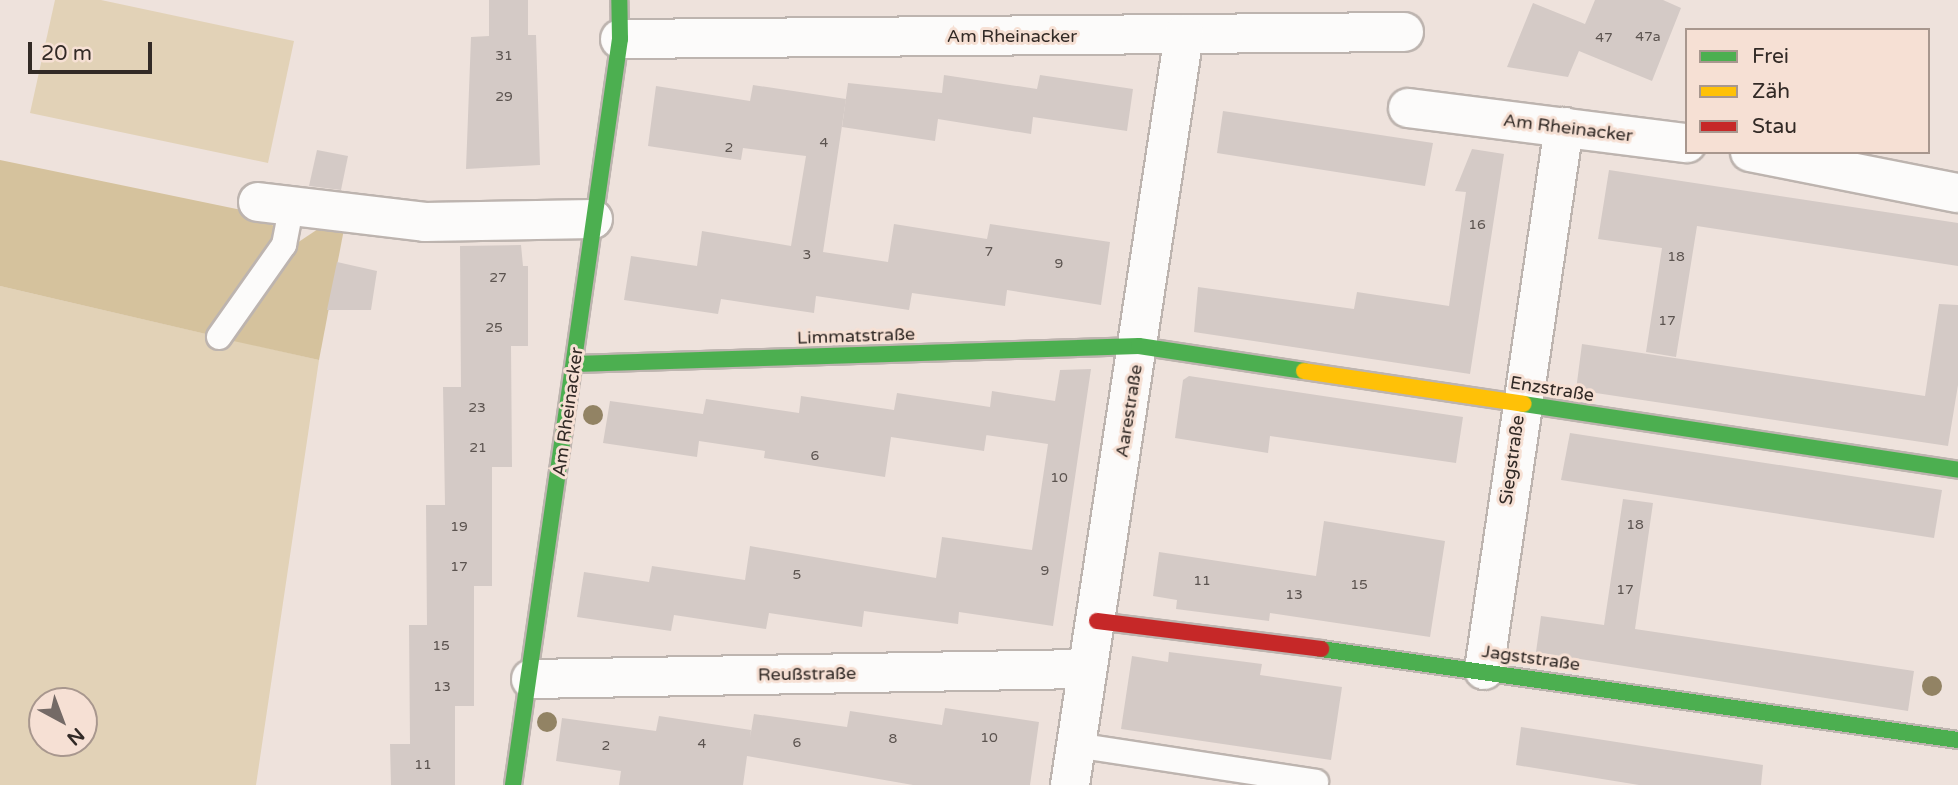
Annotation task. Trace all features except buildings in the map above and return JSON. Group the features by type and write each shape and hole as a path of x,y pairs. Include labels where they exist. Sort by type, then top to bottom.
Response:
{"street":[{"name":"Am Rheinacker","path":"513,785 531,679 620,38 619,0"},
{"name":"Am Rheinacker","path":"620,38 1404,32"},
{"name":"Aarestraße","path":"1070,785 1084,669 1097,621 1184,35"},
{"name":"Am Rheinacker","path":"1408,108 1685,143"},
{"name":"Siegstraße","path":"1484,670 1520,404 1564,127"},
{"path":"1760,154 1958,193"},
{"path":"274,205 425,222 593,219"},
{"name":"Limmatstraße","path":"575,364 1139,346"},
{"name":"Enzstraße","path":"1139,346 1958,470"},
{"name":"Jagststraße","path":"1097,621 1484,670 1958,740"},
{"name":"Reußstraße","path":"531,679 1084,669"}],"lane":[{"path":"219,337 284,244 274,205"},
{"path":"1075,745 1316,782"}],"shaded area":[{"path":"55,0 101,0 294,41 268,163 30,113"},
{"path":"0,160 270,216 277,240 206,334 0,286"},
{"path":"318,229 344,229 319,360 229,340 297,243"},
{"path":"0,286 319,360 256,785 0,785"}],"traffic: fast":[{"path":"513,785 620,39 619,0"},
{"path":"575,364 1139,346 1304,371"},
{"path":"1524,404 1958,470"},
{"path":"1321,649 1958,740"}],"traffic: slow":[{"path":"1304,371 1524,404"}],"traffic: jam":[{"path":"1097,621 1321,649"}]}
